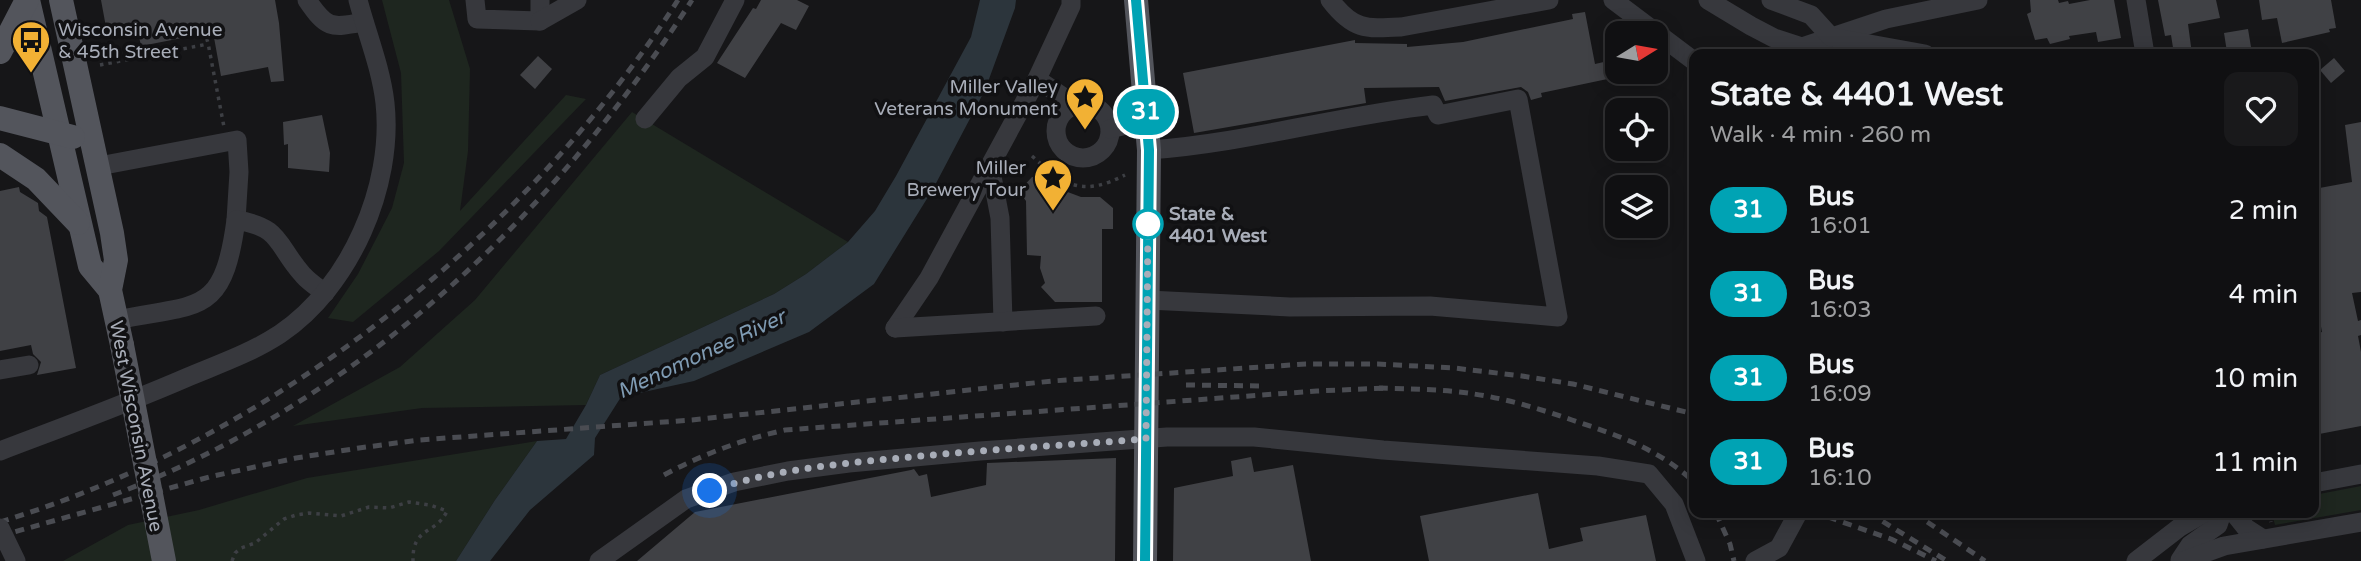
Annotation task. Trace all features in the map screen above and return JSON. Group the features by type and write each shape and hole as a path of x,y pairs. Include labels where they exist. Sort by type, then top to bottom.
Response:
{"main road":[{"name":"West Wisconsin Avenue","path":"28,0 90,266 110,290"},
{"path":"0,52 28,0"},
{"name":"West Wisconsin Avenue","path":"61,0 117,260 110,290 164,561"},
{"path":"1136,0 1149,150 1145,561"},
{"path":"0,118 60,133 96,155"},
{"path":"0,155 36,179 79,225"}],"street":[{"path":"307,0 325,23 335,26 364,22"},
{"path":"0,451 132,401 258,348 301,318 325,293 346,262 363,228 376,195 387,138 381,80 358,0"},
{"path":"475,0 477,19 540,21 577,0"},
{"path":"540,0 540,21"},
{"path":"645,119 679,78 705,57 735,0"},
{"path":"1071,0 1037,79 929,278 895,328 1096,316"},
{"path":"1330,0 1343,17 1358,25 1377,28 1401,27 1549,0"},
{"path":"1613,0 1689,57"},
{"path":"1708,0 1762,32 1802,47 1886,19 1978,0"},
{"path":"1771,0 1811,15 1832,37 1898,49"},
{"path":"2136,0 2144,49"},
{"path":"37,34 67,27"},
{"path":"1037,79 1075,105"},
{"path":"1147,300 1290,307 1430,306 1558,317 1518,99 1438,115 1433,104 1214,143 1149,150"},
{"path":"1075,105 1098,108 1108,121 1110,130 1106,146 1090,158 1072,156 1064,151 1055,134 1060,116 1075,105"},
{"path":"1110,130 1146,120"},
{"path":"96,155 237,140 239,172 236,220 225,274 204,301 117,320"},
{"path":"990,166 1000,218 1003,322"},
{"path":"236,220 256,223 268,230 281,243 304,278 325,293"},
{"path":"0,370 29,365"},
{"path":"599,561 685,499 734,482 788,471 849,463 1146,439 1250,436 1383,450 1598,466 1649,474 1674,504 1696,561"},
{"path":"2319,482 2361,474"},
{"path":"1755,561 1779,548 1795,518"},
{"path":"2136,561 2171,533 2196,518"},
{"path":"2181,561 2190,545 2218,526 2220,518"},
{"path":"2238,518 2246,528 2263,539"},
{"path":"2181,561 2224,546 2361,522"},
{"path":"0,528 16,561"}],"path":[{"path":"202,22 227,142"},
{"path":"100,65 208,43"},
{"path":"1032,156 1060,180 1076,186 1110,183 1125,175"},
{"path":"232,561 241,548 255,543 284,519 296,515 309,513 341,516 369,507 389,508 409,502 447,511 444,518 417,539 413,547 414,561"}],"shaded area":[{"path":"382,0 449,0 470,69 468,151 460,211 566,95 586,99 439,251 353,322 328,318 358,274 392,208 404,163 401,73"},
{"path":"632,112 848,242 774,294 600,375 586,405 422,408 293,426 400,367 475,300"},
{"path":"537,441 456,561 63,561 128,525 199,510 307,478"},
{"path":"2361,486 2361,510 2319,517 2319,494"},
{"path":"2273,518 2315,518 2275,525"}],"water":[{"name":"Menomonee River","path":"980,0 1016,0 985,90 933,189 874,284 809,332 694,381 621,397 595,438 594,455 530,510 490,561 456,561 537,441 566,439 600,375 774,294 848,242 875,211 896,176 971,37"}],"building":[{"path":"101,0 275,0 284,81 271,82 268,67 221,76 213,32 141,46 138,32 108,38"},
{"path":"761,0 797,0 809,6 796,30 781,23 745,78 717,63"},
{"path":"2030,0 2058,0 2059,3 2068,1 2069,4 2090,0 2114,0 2121,38 2098,42 2096,32 2069,36 2070,39 2050,44 2047,38 2035,40 2027,14 2031,12"},
{"path":"2158,0 2216,0 2220,18 2188,24 2191,49 2173,49 2171,35 2165,36"},
{"path":"2259,0 2331,0 2336,28 2329,29 2330,32 2282,43 2277,18 2262,20"},
{"path":"1585,12 1595,64 1605,62 1605,80 1541,93 1542,97 1531,100 1528,92 1521,87 1445,101 1439,87 1364,88 1366,103 1194,133 1183,73 1355,40 1355,43 1407,44 1407,47 1463,42 1573,19 1572,14"},
{"path":"2248,29 2251,47 2227,49 2224,33"},
{"path":"538,56 552,69 535,89 520,75"},
{"path":"2334,58 2345,71 2331,83 2320,70"},
{"path":"322,115 330,153 329,172 288,168 288,144 284,145 283,122"},
{"path":"2361,122 2361,292 2352,293 2358,321 2361,320 2361,335 2358,336 2361,352 2361,426 2319,434 2319,333 2322,332 2319,316 2319,188 2352,182 2345,125"},
{"path":"1050,176 1065,191 1081,197 1100,197 1113,208 1113,229 1102,229 1102,302 1055,302 1041,287 1045,283 1040,268 1041,256 1027,255 1026,201 1019,191 1032,177"},
{"path":"19,187 20,192 38,203 39,211 47,217 76,368 37,375 41,362 33,354 31,345 0,351 0,191"},
{"path":"1251,457 1254,472 1293,465 1311,561 1173,561 1174,488 1233,476 1231,461"},
{"path":"1116,458 1115,561 637,561 695,512 914,469 919,476 927,474 931,497 986,485 987,463"},
{"path":"1538,493 1549,549 1583,541 1580,528 1646,515 1656,561 1429,561 1420,516"}],"railway":[{"path":"0,522 100,486 198,439 293,383 383,319 468,248 546,170 616,87 678,0"},
{"path":"113,495 202,456 287,409 367,355 442,294 512,228 577,156 637,80 692,0"},
{"path":"0,536 209,477 296,458 359,448 419,440 692,420 1052,381 1306,364 1378,364 1454,368 1522,376 1573,384 1689,413"},
{"path":"1186,385 1263,386"},
{"path":"1379,388 1463,392 1536,408 1637,444 1666,460 1689,477"},
{"path":"664,475 723,448 785,430 1387,388"},
{"path":"1718,518 1734,561"},
{"path":"1831,518 1891,539 1936,561"},
{"path":"1877,518 1947,561"},
{"path":"1921,518 1985,561"}],"bus line":[{"name":"31","path":"1136,0 1149,150 1145,561"}],"place":[{"name":"Wisconsin Avenue & 45th Street","path":"31,74"},
{"name":"Miller Valley Veterans Monument","path":"1085,131"},
{"name":"Miller Brewery Tour","path":"1053,212"},
{"name":"State & 4401 West","path":"1148,224"}],"route":[{"path":"710,491 734,482 788,471 849,463 1146,439 1148,221 1148,224"}]}
